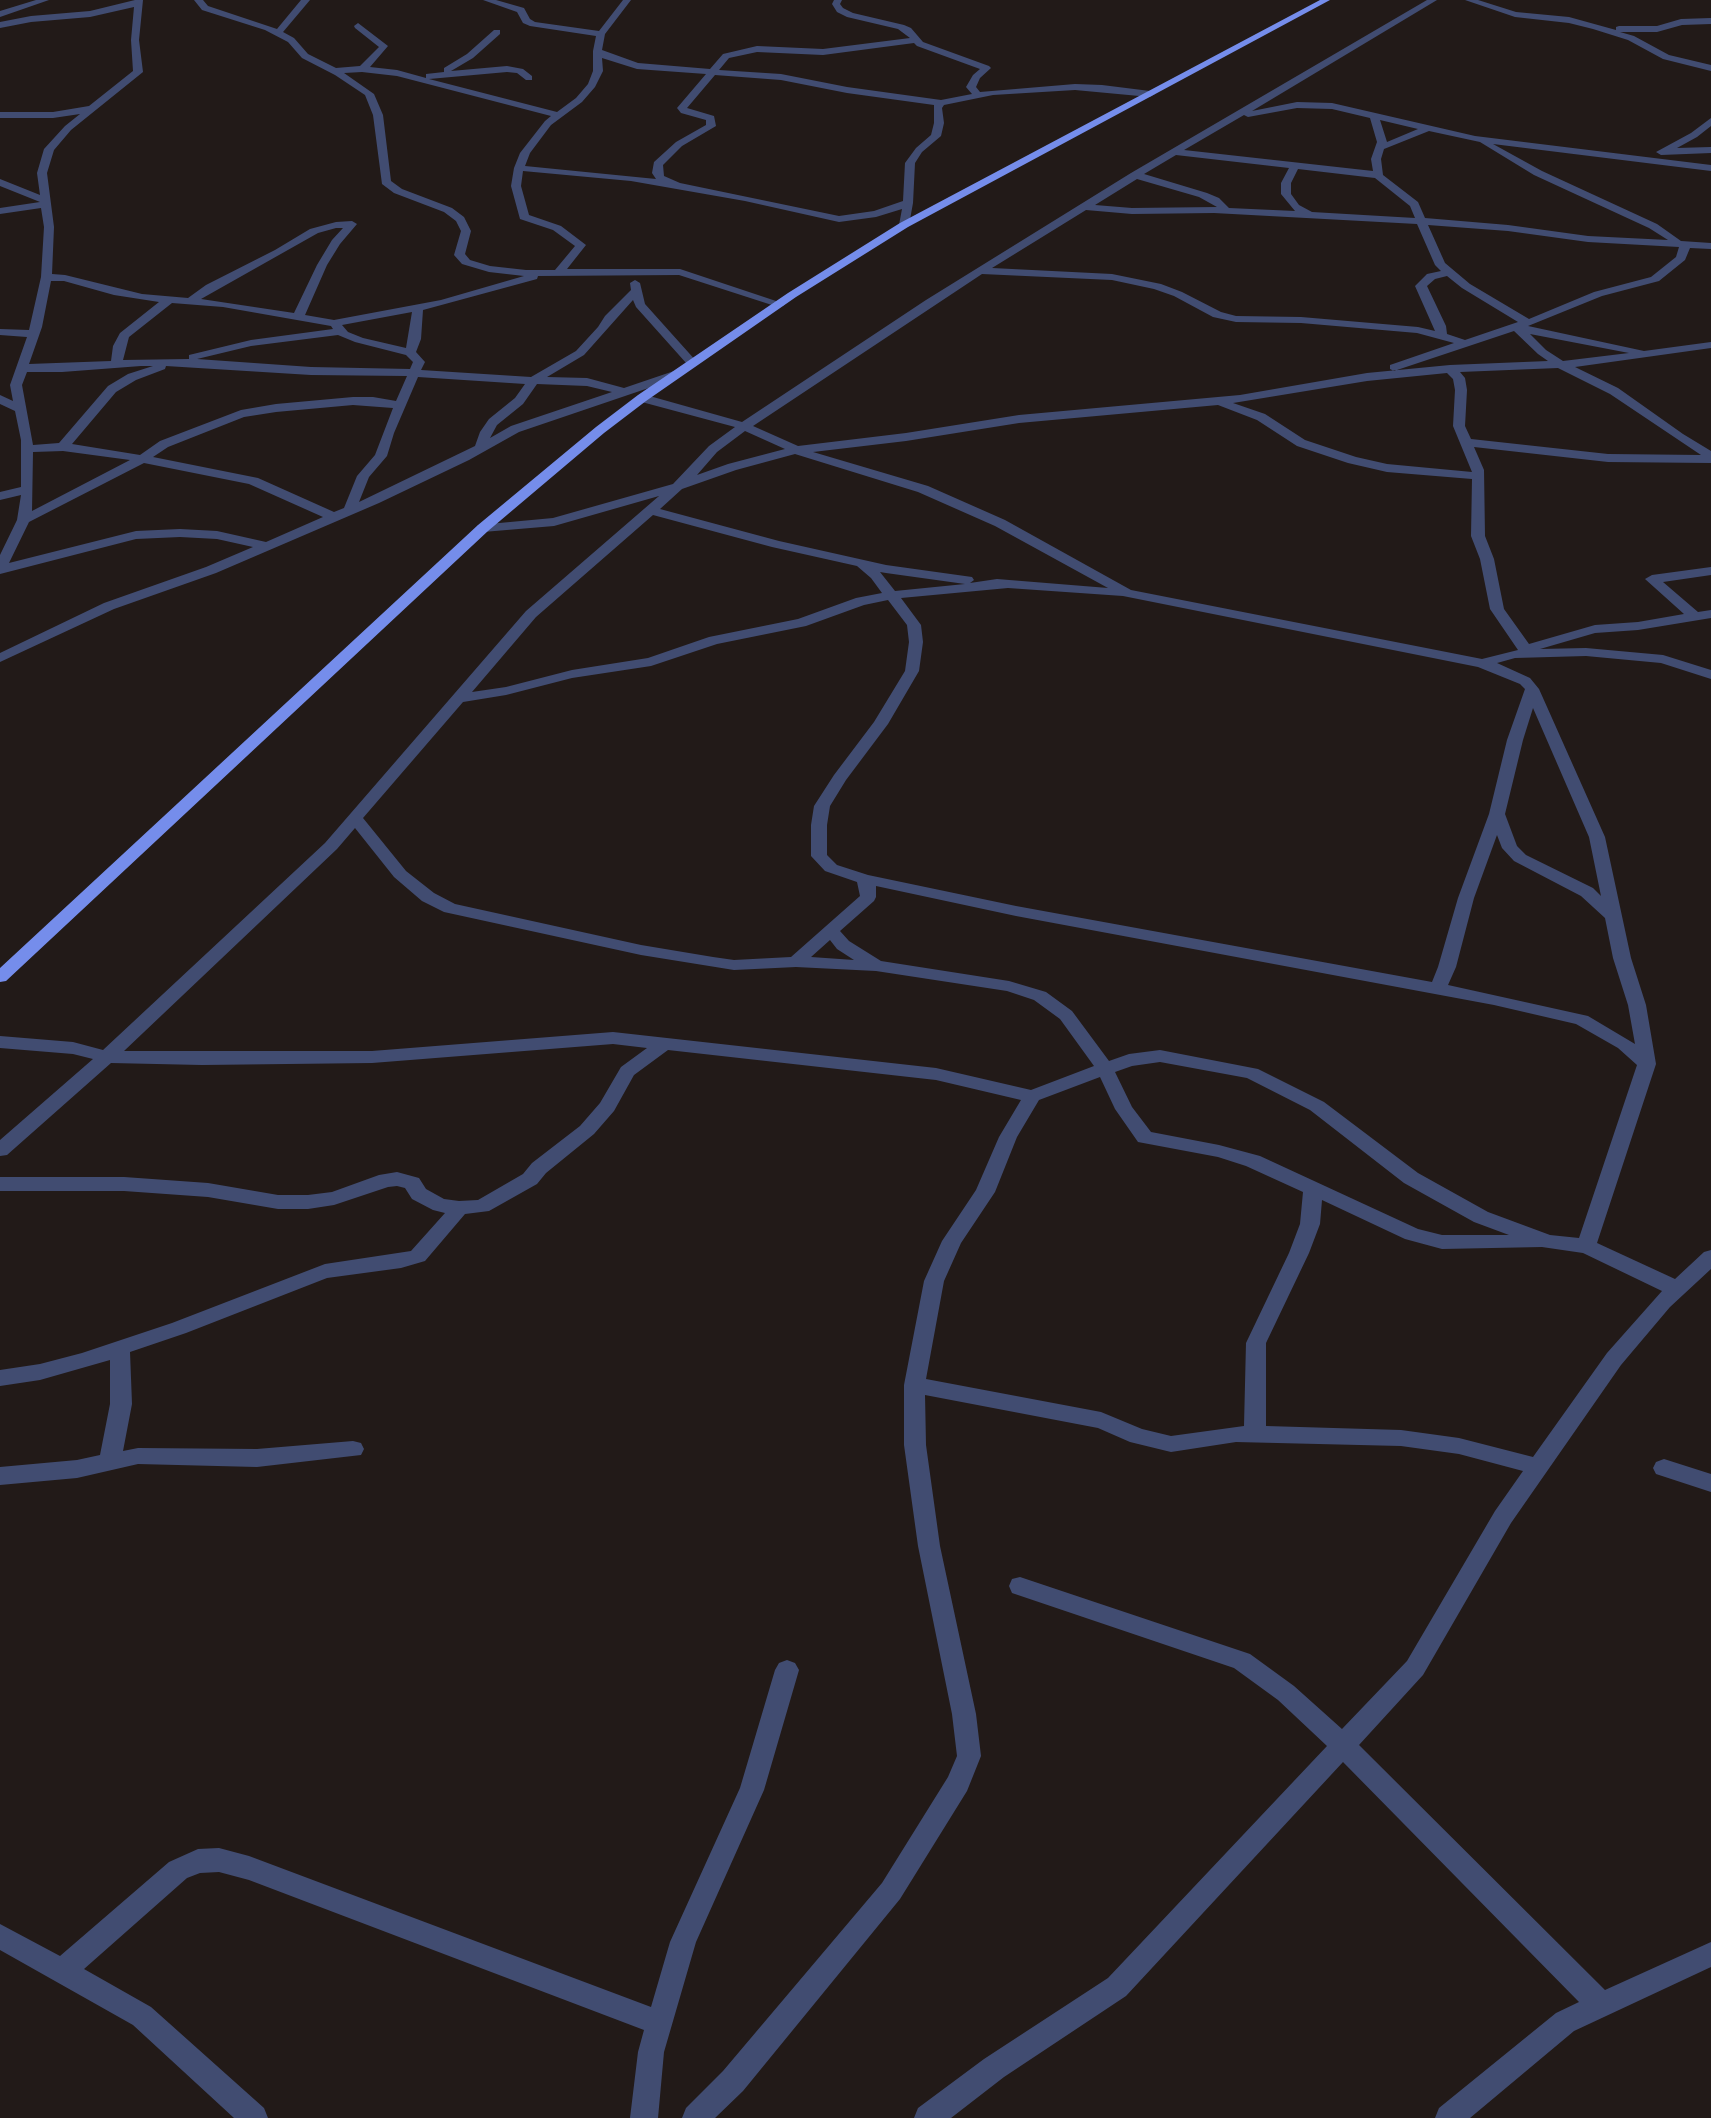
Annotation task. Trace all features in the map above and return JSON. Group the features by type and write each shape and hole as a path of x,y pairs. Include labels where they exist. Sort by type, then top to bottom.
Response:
{"highway":[{"path":"0,977 483,528 600,430 642,398 691,362 904,225 1326,0"}],"street":[{"path":"0,14 45,0"},
{"path":"198,0 205,8 278,33 291,40 304,56 334,70 369,94 378,115 386,182 398,191 448,210 460,219 466,231 459,255 466,262 489,269 526,273 680,272 779,304"},
{"path":"278,33 306,0"},
{"path":"487,0 521,10 526,21 533,24 604,30"},
{"path":"63,447 112,389 132,377 174,362 338,327 554,273 581,245 557,228 524,217 516,186 519,168 525,153 557,115 579,100 592,85 598,72 597,51 604,30 627,0"},
{"path":"838,0 840,10 850,15 901,27 908,30 920,44 987,68 975,77 971,87 978,95"},
{"path":"0,1150 106,1057 331,846 531,614 680,486 713,449 744,426 980,271 1174,152 1433,0"},
{"path":"1469,0 1515,14 1569,20 1596,27 1631,38 1666,57 1711,68"},
{"path":"0,25 31,19 90,14 139,1 135,40 138,72 72,124 49,149 42,173 49,227 46,277 34,334 16,385 27,449 27,495 24,520 0,569"},
{"path":"1596,27 1649,30 1681,22 1711,21"},
{"path":"358,26 384,46 362,69"},
{"path":"434,77 470,56 497,32"},
{"path":"677,186 660,178 657,173 658,164 679,144 711,126 711,118 684,111 682,108 726,56 747,50 823,52 916,40"},
{"path":"597,51 607,57 637,66 781,77 847,90 941,103 978,95 1075,87 1150,94"},
{"path":"334,70 362,69 415,77 434,77 507,69 520,71 530,78"},
{"path":"434,77 557,115"},
{"path":"904,225 910,163 919,150 936,136 939,123 937,107 941,103"},
{"path":"1234,117 1312,104 1332,105 1475,138 1599,156 1711,168"},
{"path":"0,115 53,115 91,109"},
{"path":"53,115 72,124"},
{"path":"1374,115 1382,147 1376,159 1378,176"},
{"path":"1663,152 1694,135 1710,122"},
{"path":"1382,147 1428,128"},
{"path":"1475,138 1538,173 1653,226 1682,243"},
{"path":"1599,156 1711,150"},
{"path":"1174,152 1378,176 1411,200 1440,266 1448,273 1523,325 1542,352 1562,365 1614,391 1711,457"},
{"path":"1295,166 1286,183 1286,194 1295,207 1311,215"},
{"path":"519,168 631,178 745,198 839,219 876,214 908,202"},
{"path":"1135,176 1165,183 1209,198 1227,211"},
{"path":"0,182 46,203"},
{"path":"1122,184 1165,183"},
{"path":"0,211 46,203"},
{"path":"1084,207 1132,211 1227,211 1421,221 1508,228 1588,239 1711,246"},
{"path":"190,301 314,231 336,225 352,224 336,242 322,265 298,317"},
{"path":"1368,377 1523,325 1598,294 1655,279 1681,258 1682,243"},
{"path":"980,271 1112,277 1157,286 1217,315 1236,319 1301,320 1418,330 1465,343"},
{"path":"634,272 640,305 663,328 691,362"},
{"path":"1441,336 1440,326 1421,286 1431,276 1448,273"},
{"path":"46,277 65,278 123,294 224,304 298,317 338,327 358,339 416,356 419,363 388,433 381,456 363,476 349,511"},
{"path":"481,448 486,432 493,422 519,401 534,380 580,353 603,329 609,318 636,291"},
{"path":"117,362 119,346 124,335 170,299"},
{"path":"410,353 415,339 418,308"},
{"path":"1523,325 1651,354"},
{"path":"0,332 34,334"},
{"path":"483,528 554,522 680,486 732,467 797,450 906,437 1019,419 1240,399 1368,377 1449,369 1562,365 1709,348"},
{"path":"22,368 62,368 117,362 174,362 587,382 625,392"},
{"path":"1449,369 1459,378 1461,390 1459,426 1478,470 1478,536 1487,559 1497,609 1524,652"},
{"path":"0,658 47,638 66,625 109,606 211,570 349,511 481,448 515,429 674,375"},
{"path":"642,398 744,426 797,450 839,465 923,489 1000,523 1127,593"},
{"path":"0,399 22,410"},
{"path":"24,520 144,458 164,444 189,433 259,410 353,401 373,401 401,406"},
{"path":"1214,401 1261,417 1301,443 1352,460 1387,468 1478,476"},
{"path":"1657,459 1679,437"},
{"path":"1467,442 1608,458 1711,457"},
{"path":"27,449 63,447 144,458 253,481 334,517"},
{"path":"0,496 27,495 54,503"},
{"path":"651,510 862,564 928,575 1007,584 1127,593 1261,618 1482,663 1515,675 1532,688 1597,837 1622,958 1637,1005 1647,1064 1586,1246"},
{"path":"0,569 136,535 217,535 267,546"},
{"path":"862,564 876,575 914,625 916,642 912,671 881,724 839,778 822,806 819,825 819,856 831,868 864,879 1016,911 1494,999 1582,1020 1617,1040 1647,1064"},
{"path":"1704,615 1652,579 1711,571"},
{"path":"458,698 506,691 572,674 651,662 714,640 801,623 861,601 892,595 1007,584"},
{"path":"1482,663 1524,652 1545,642 1595,629 1638,626 1704,615"},
{"path":"1524,652 1586,652 1663,660 1711,675"},
{"path":"1437,989 1447,967 1466,897 1497,814 1515,740 1532,688"},
{"path":"1497,814 1510,848 1520,858 1587,892 1614,917"},
{"path":"355,818 400,874 428,897 450,908 629,948 713,962 734,965 796,962 876,966 1009,986 1040,996 1066,1015 1105,1069 1124,1109 1145,1137 1219,1151 1254,1161 1412,1234 1442,1242 1548,1242 1586,1246 1677,1289"},
{"path":"796,962 832,932 868,897 868,887 864,879"},
{"path":"832,932 843,945 876,966"},
{"path":"0,1042 73,1048 106,1057 202,1059 372,1057 613,1038 936,1074 1032,1096 1129,1060 1160,1056 1185,1059 1251,1073 1317,1106 1412,1178 1481,1218 1548,1242"},
{"path":"0,1184 124,1185 208,1190 278,1202 308,1202 334,1198 386,1180 397,1179 412,1183 419,1194 440,1205 459,1208 482,1206 530,1179 539,1168 597,1119 607,1107 627,1071 664,1044"},
{"path":"696,2118 733,2080 891,1892 958,1783 969,1756 964,1714 929,1546 915,1445 914,1385 934,1281 952,1241 985,1192 1008,1137 1032,1096"},
{"path":"1256,1435 1256,1343 1299,1253 1310,1224 1313,1188"},
{"path":"0,1378 40,1372 120,1348 263,1297 304,1277 325,1270 401,1261 418,1256 459,1208"},
{"path":"928,2118 994,2068 1117,1987 1415,1668 1503,1517 1614,1359 1677,1289 1711,1257"},
{"path":"110,1461 121,1404 120,1348"},
{"path":"914,1385 1101,1420 1138,1436 1171,1444 1236,1434 1401,1438 1459,1446 1539,1467"},
{"path":"0,1476 77,1469 138,1456 257,1458 353,1449"},
{"path":"1664,1468 1711,1483"},
{"path":"1020,1586 1242,1661 1286,1694 1343,1745 1601,2005"},
{"path":"644,2118 651,2052 684,1941 752,1790 787,1670"},
{"path":"62,1971 178,1870 198,1861 219,1860 249,1868 659,2023"},
{"path":"0,1936 142,2016 255,2118"},
{"path":"1449,2118 1565,2022 1711,1954"}]}
